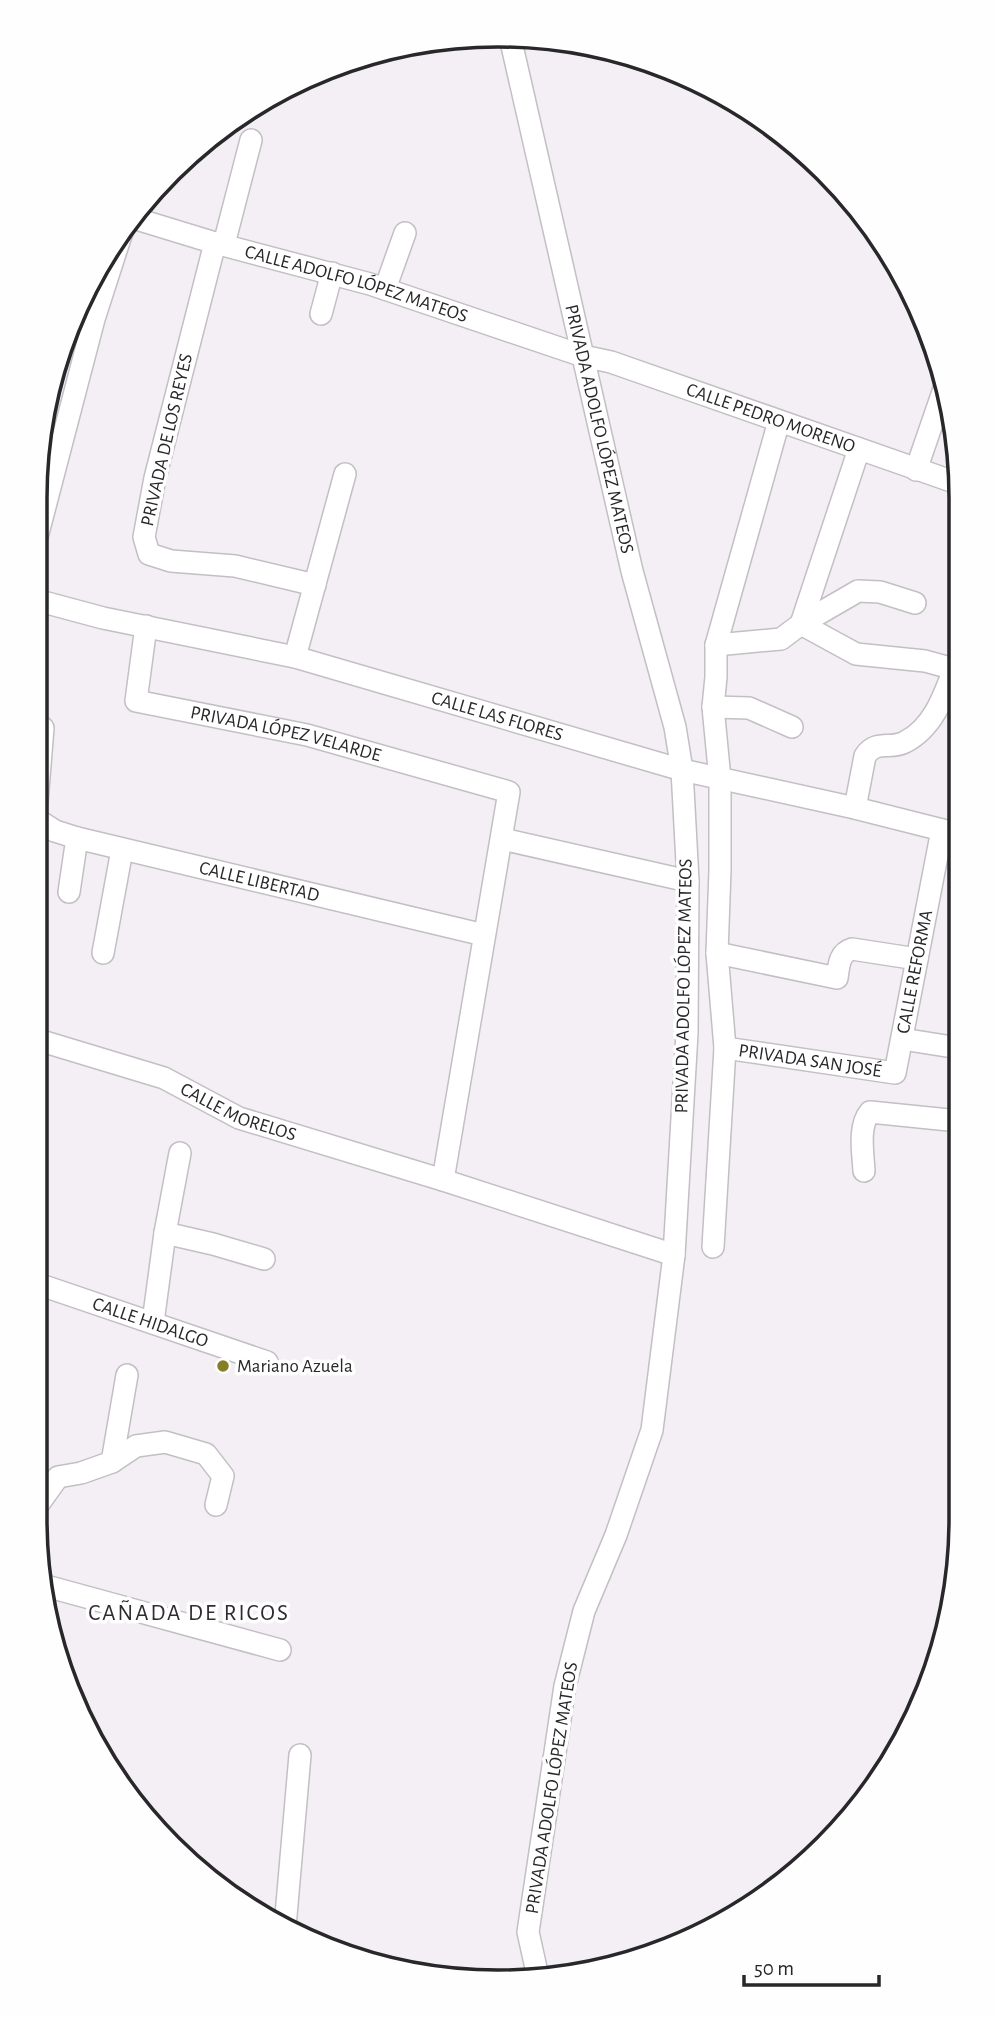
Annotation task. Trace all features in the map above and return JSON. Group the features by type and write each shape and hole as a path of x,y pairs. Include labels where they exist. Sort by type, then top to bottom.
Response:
{"street":[{"name":"PRIVADA ADOLFO LÓPEZ MATEOS","path":"512,47 632,571 686,771 688,881 687,1033 674,1255 652,1430 616,1535 584,1611 565,1686 528,1932 536,1968"},
{"path":"219,243 251,140"},
{"name":"CALLE ADOLFO LÓPEZ MATEOS","path":"143,221 385,289 583,356"},
{"path":"385,289 405,233"},
{"name":"PRIVADA DE LOS REYES","path":"219,243 155,478 144,537 149,554 171,561 235,566 315,585"},
{"path":"321,314 332,273"},
{"path":"47,489 84,321"},
{"name":"CALLE PEDRO MORENO","path":"583,356 611,362 948,480"},
{"path":"916,470 939,404"},
{"path":"713,1247 725,1048 717,953 720,870 713,707 716,645 779,421"},
{"path":"801,624 859,449"},
{"path":"295,657 345,474"},
{"path":"716,645 781,639 801,624 858,591 880,592 915,603"},
{"name":"CALLE LAS FLORES","path":"47,603 103,618 295,657 686,771 949,832"},
{"path":"801,624 856,654 925,661 949,667"},
{"name":"PRIVADA LÓPEZ VELARDE","path":"146,626 136,701 307,735 509,792 502,839"},
{"path":"855,808 865,756 870,749 882,744 904,744 921,730 941,706 949,686"},
{"path":"713,707 749,708 792,727"},
{"name":"CALLE LIBERTAD","path":"47,825 55,831 122,850 484,935"},
{"name":"CALLE REFORMA","path":"895,1073 917,959 949,836"},
{"path":"69,892 77,838"},
{"path":"443,1180 502,839 688,881"},
{"path":"103,953 122,850"},
{"path":"717,953 837,978 841,957 852,949 917,959"},
{"path":"902,1039 949,1046"},
{"name":"CALLE MORELOS","path":"47,1042 164,1078 239,1118 443,1180 674,1255"},
{"name":"PRIVADA SAN JOSÉ","path":"725,1048 895,1073"},
{"path":"864,1171 863,1132 866,1115 870,1112 949,1120"},
{"path":"153,1322 165,1233 180,1153"},
{"path":"165,1233 264,1259"},
{"name":"CALLE HIDALGO","path":"47,1287 267,1362"},
{"path":"113,1462 127,1375"},
{"path":"47,1492 58,1477 81,1473 113,1462 136,1446 165,1442 206,1454 223,1476 216,1505"},
{"path":"53,1588 280,1650"},
{"path":"286,1916 300,1755"}],"place":[{"name":"Mariano Azuela","path":"223,1366"}],"district":[{"name":"CAÑADA DE RICOS","path":"189,1613"}]}
